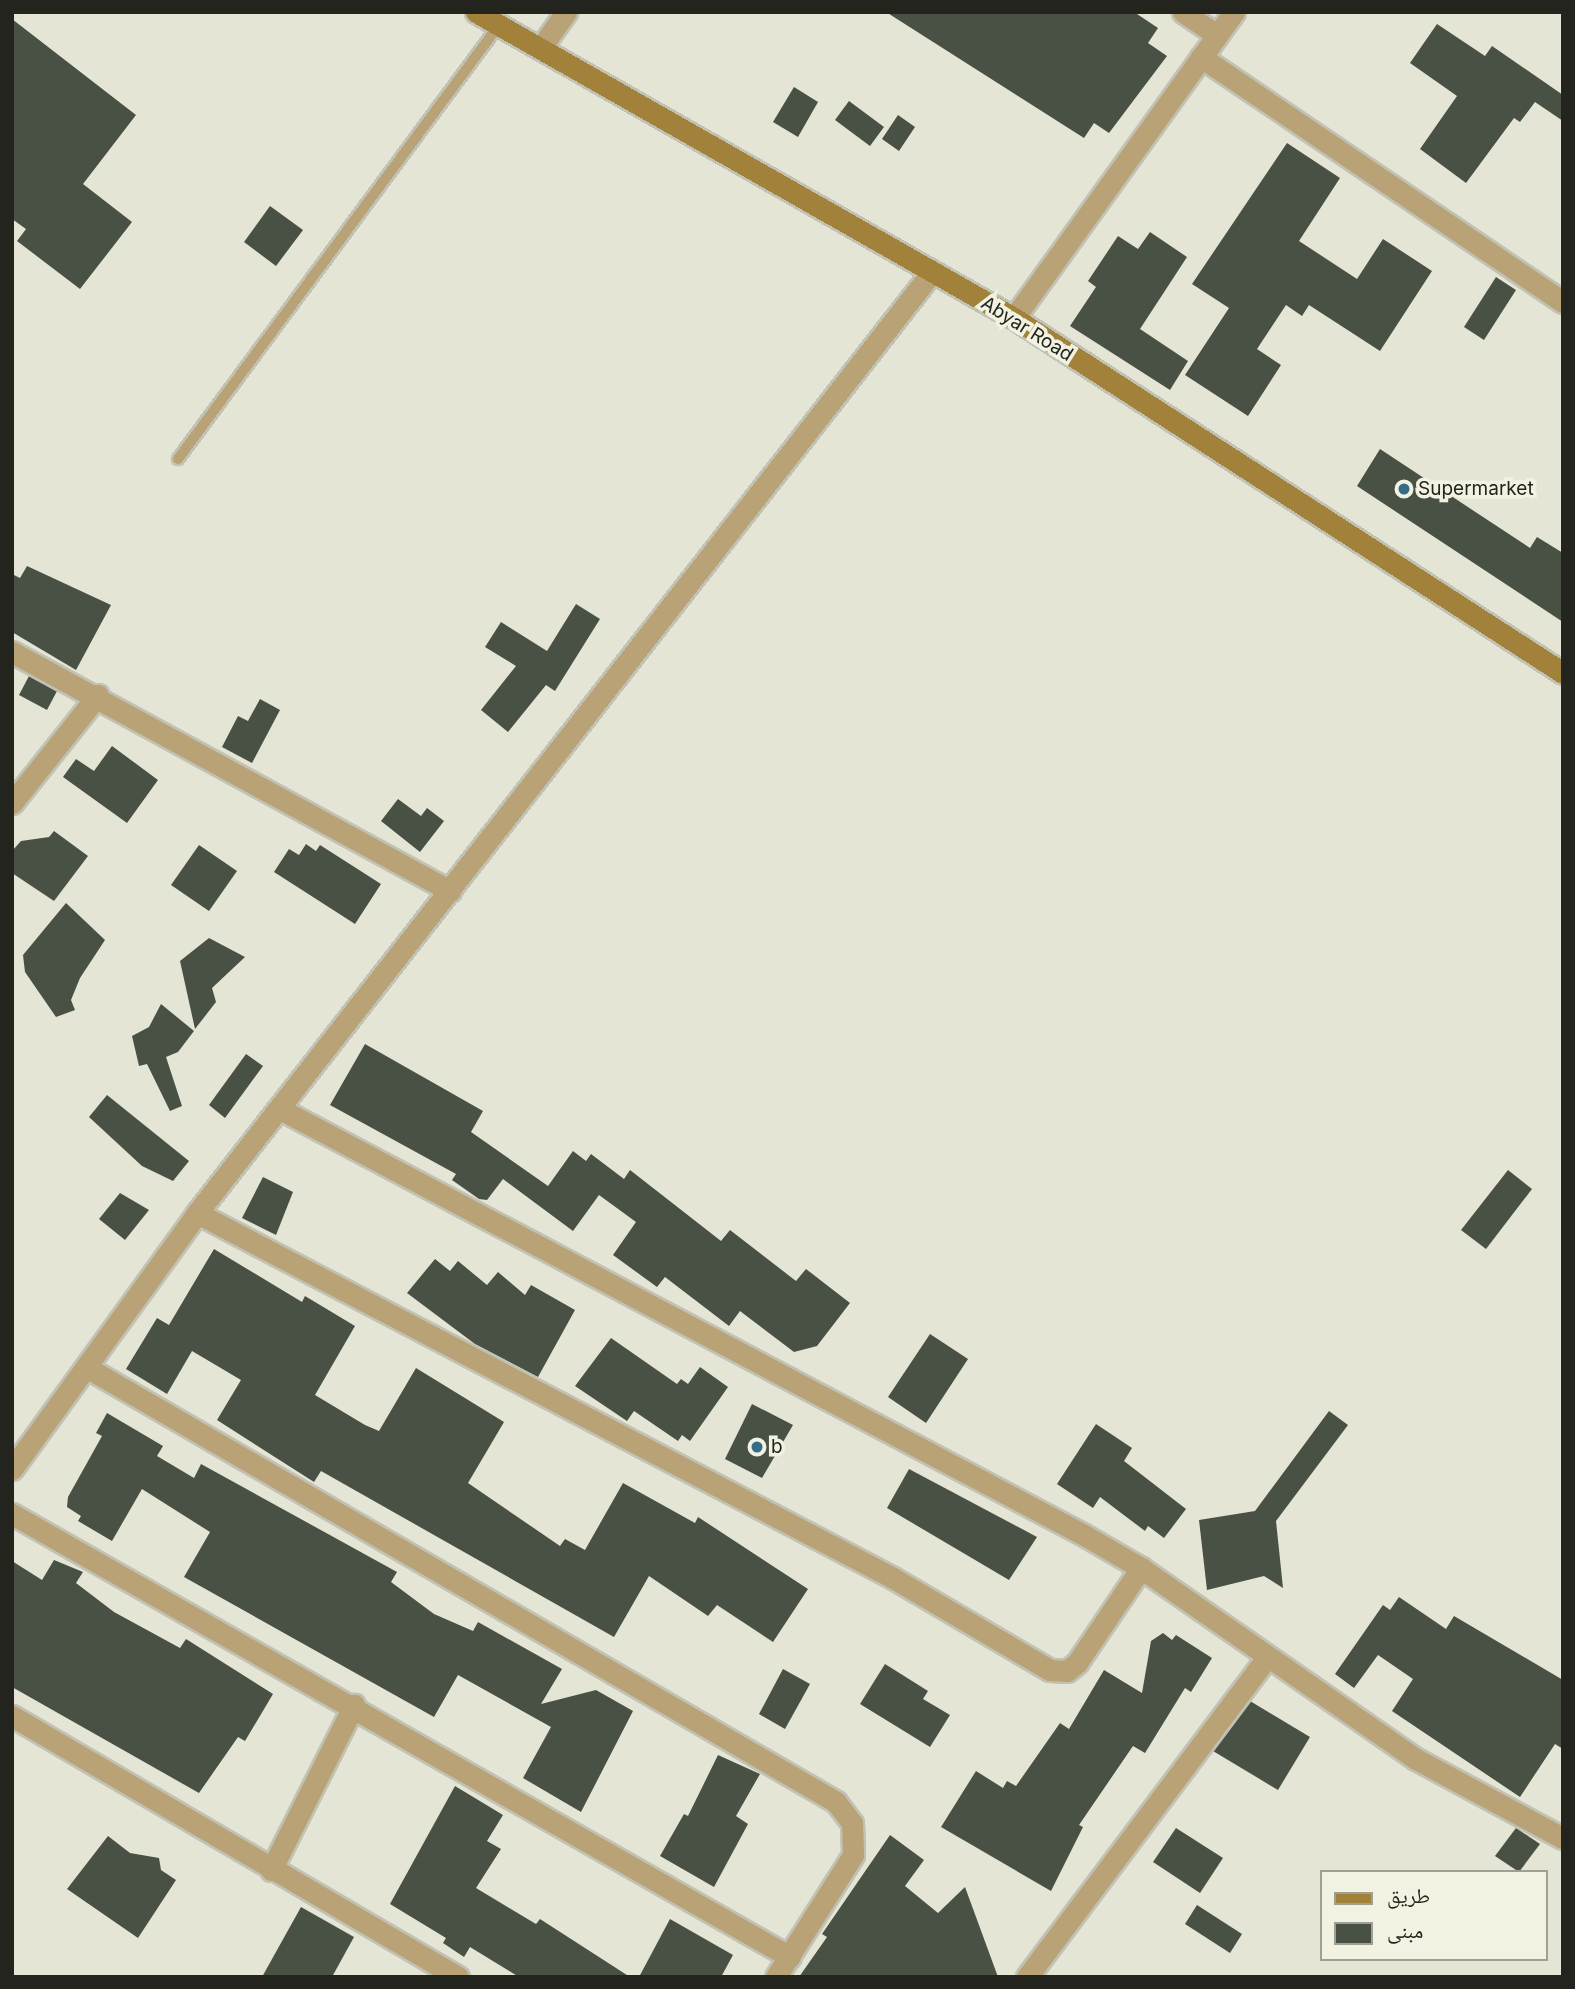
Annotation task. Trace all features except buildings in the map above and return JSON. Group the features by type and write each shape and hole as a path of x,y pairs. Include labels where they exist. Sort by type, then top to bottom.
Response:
{"main road":[{"name":"Abyar Road","path":"477,12 542,46 1014,318 1563,673"}],"street":[{"path":"542,46 566,12"},
{"path":"1183,12 1217,35"},
{"path":"1014,318 1234,12"},
{"path":"1201,57 1563,302"},
{"path":"12,1469 197,1213 932,272"},
{"path":"12,652 98,695 450,891"},
{"path":"12,803 98,695"},
{"path":"280,1109 962,1467 1141,1568 1416,1759 1563,1838"},
{"path":"197,1213 893,1578 1050,1670 1067,1671 1077,1663 1141,1568"},
{"path":"86,1367 836,1802 852,1823 853,1855 776,1977"},
{"path":"12,1514 354,1705 790,1957"},
{"path":"1027,1977 1267,1657"},
{"path":"271,1870 354,1705"},
{"path":"12,1716 458,1977"}],"lane":[{"path":"178,459 499,25"}],"place":[{"name":"Supermarket","path":"1404,489"},
{"name":"b","path":"757,1447"}]}
